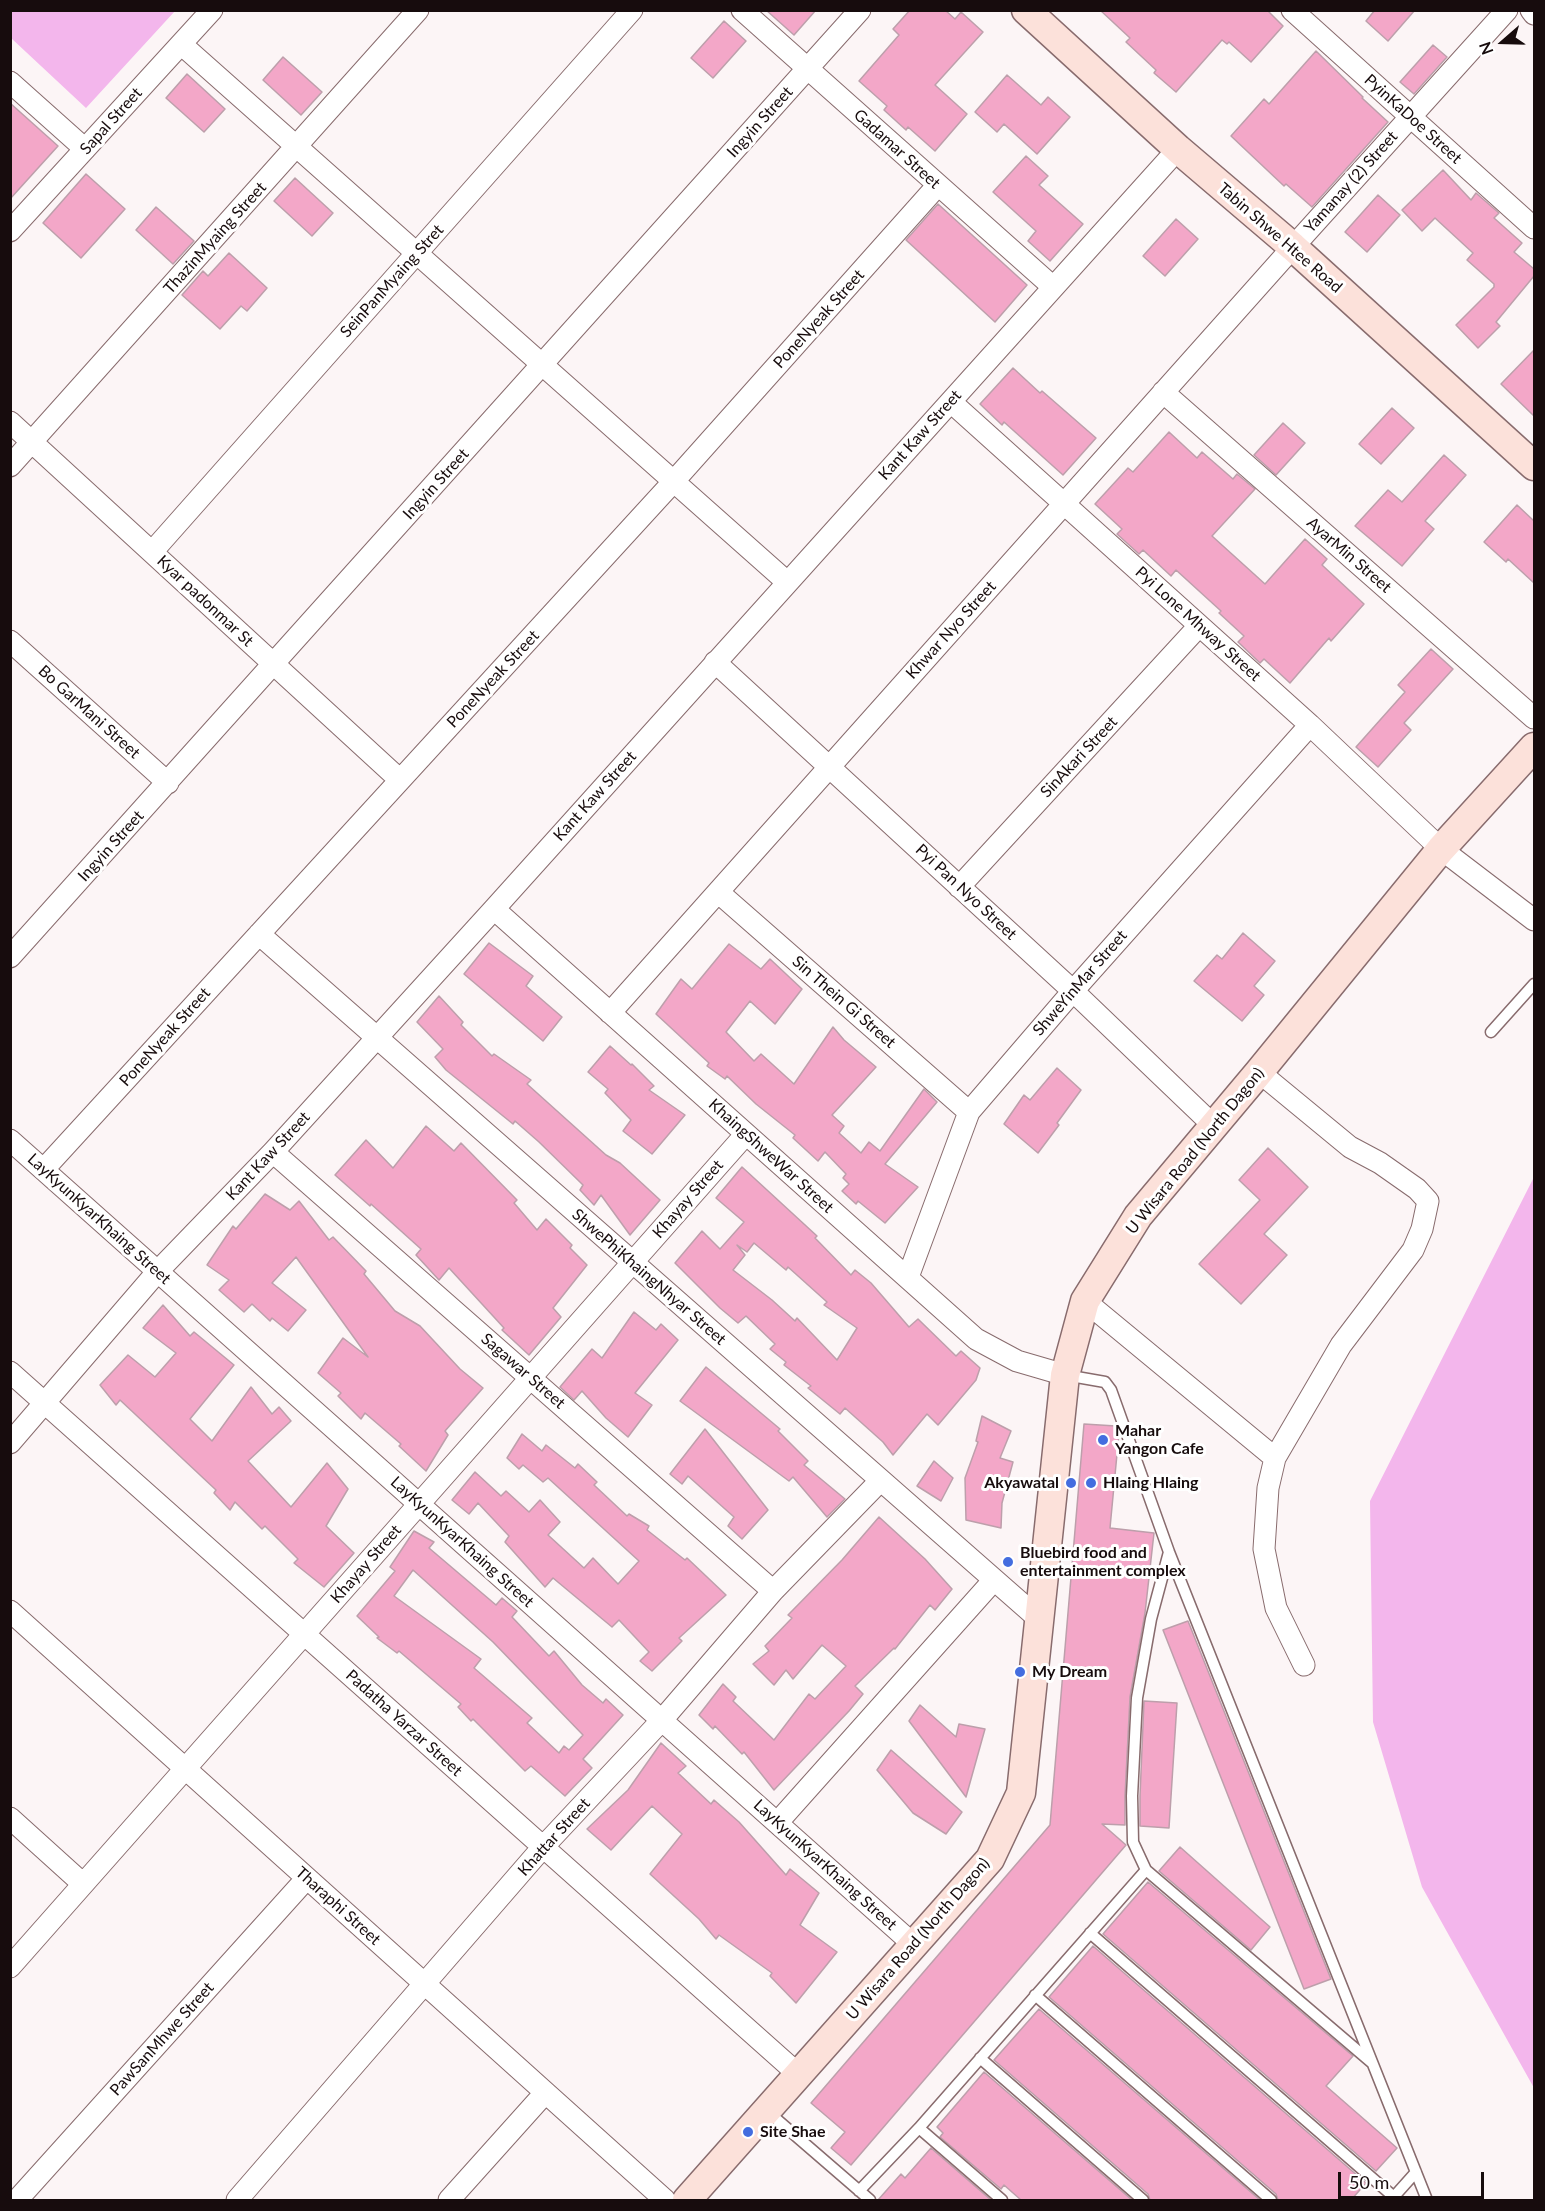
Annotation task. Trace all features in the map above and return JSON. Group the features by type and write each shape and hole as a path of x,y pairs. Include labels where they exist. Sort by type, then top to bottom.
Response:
{"main road":[{"name":"Tabin Shwe Htee Road","path":"1026,10 1178,149 1293,248 1534,466"},
{"name":"U Wisara Road (North Dagon)","path":"687,2200 990,1859 1021,1793 1065,1375 1085,1301 1138,1216 1442,849 1534,747"}],"street":[{"name":"Sapal Street","path":"10,231 212,10"},
{"name":"ThazinMyaing Street","path":"10,466 418,10"},
{"name":"SeinPanMyaing Stret","path":"152,552 633,10"},
{"name":"Gadamar Street","path":"742,10 1053,287"},
{"name":"Ingyin Street","path":"10,957 860,10"},
{"name":"PyinKaDoe Street","path":"1292,10 1534,228"},
{"name":"Yamanay (2) Street","path":"1293,248 1507,10"},
{"path":"1531,10 1534,14"},
{"path":"182,44 787,582"},
{"path":"10,82 85,149"},
{"name":"Kant Kaw Street","path":"10,1443 158,1271 273,1152 494,909 1178,149"},
{"name":"PoneNyeak Street","path":"44,1169 674,481 938,185"},
{"name":"Khwar Nyo Street","path":"610,1013 1293,248"},
{"name":"AyarMin Street","path":"1163,392 1534,718"},
{"name":"Pyi Lone Mhway Street","path":"951,402 1310,725 1442,849 1534,920"},
{"name":"Kyar padonmar St","path":"10,422 400,780"},
{"name":"SinAkari Street","path":"959,887 1199,626"},
{"name":"Bo GarMani Street","path":"10,641 168,783"},
{"name":"Pyi Pan Nyo Street","path":"715,662 1073,991 1214,1126"},
{"name":"ShweYinMar Street","path":"908,1276 969,1112 1073,991 1310,725"},
{"name":"Sin Thein Gi Street","path":"718,892 969,1112"},
{"name":"KhaingShweWar Street","path":"494,909 976,1339 1017,1361 1065,1375"},
{"name":"ShwePhiKhaingNhyar Street","path":"259,934 993,1581 1039,1619"},
{"path":"1259,1072 1350,1147 1380,1162 1417,1189 1428,1201 1422,1229 1413,1250 1341,1345 1275,1458 1268,1488 1264,1549 1276,1608 1304,1665"},
{"name":"Khayay Street","path":"10,1967 746,1134"},
{"name":"LayKyunKyarKhaing Street","path":"10,1140 914,1944"},
{"name":"Sagawar Street","path":"273,1152 773,1591"},
{"path":"1085,1301 1275,1458"},
{"name":"Padatha Yarzar Street","path":"10,1372 798,2074"},
{"name":"Khattar Street","path":"237,2200 543,1847 662,1720 773,1591 880,1481"},
{"path":"777,1823 993,1581"},
{"name":"Tharaphi Street","path":"10,1611 665,2200"},
{"path":"10,1818 83,1884"},
{"name":"PawSanMhwe Street","path":"17,2200 307,1878"},
{"path":"449,2200 545,2092"}],"lane":[{"path":"1491,1032 1534,984"},
{"path":"1065,1375 1105,1382 1111,1390 1169,1552 1427,2200"},
{"path":"1169,1552 1151,1618 1137,1698 1132,1796 1133,1842 1146,1870 1373,2064"},
{"path":"859,2190 919,2128 1146,1870"},
{"path":"1090,1933 1393,2199 1416,2172"},
{"path":"1035,1995 1271,2200"},
{"path":"980,2058 1143,2200"},
{"path":"767,2111 870,2200"},
{"path":"919,2128 1002,2200"}],"shaded area":[{"path":"10,11 175,11 86,108 11,38"},
{"path":"1534,1177 1534,2088 1422,1887 1373,1722 1370,1501"}],"building":[{"path":"766,10 816,10 794,35"},
{"path":"910,10 945,10 955,19 961,12 983,32 935,85 967,114 935,151 908,127 906,130 884,110 887,106 859,81 899,35 893,29"},
{"path":"1100,10 1267,10 1283,26 1251,62 1229,42 1227,44 1222,40 1176,92 1154,73 1156,70 1126,42 1130,38"},
{"path":"1375,10 1415,10 1388,41 1366,21"},
{"path":"724,21 746,41 713,78 691,58"},
{"path":"1433,45 1447,57 1414,94 1400,82"},
{"path":"1316,51 1388,122 1312,207 1286,184 1284,186 1231,136 1264,99 1269,104"},
{"path":"283,57 322,92 301,115 263,80"},
{"path":"187,74 225,109 204,132 166,98"},
{"path":"1007,75 1041,105 1048,97 1070,117 1037,154 1004,124 997,132 975,112"},
{"path":"10,103 58,146 10,199"},
{"path":"1026,156 1048,176 1039,185 1083,224 1050,261 1028,241 1036,231 993,192"},
{"path":"1443,170 1471,200 1476,193 1499,213 1494,218 1522,243 1514,252 1534,269 1534,276 1496,322 1500,326 1478,348 1456,325 1494,287 1494,284 1467,260 1473,253 1435,218 1422,231 1402,210"},
{"path":"86,174 125,209 81,258 43,223"},
{"path":"295,178 333,213 312,236 274,201"},
{"path":"1378,195 1400,215 1367,252 1345,232"},
{"path":"938,204 1027,285 995,322 906,240"},
{"path":"156,207 194,241 173,264 136,230"},
{"path":"1176,219 1198,239 1165,276 1143,256"},
{"path":"229,253 267,288 247,311 241,306 220,329 182,295 203,271 208,276"},
{"path":"1534,350 1534,416 1501,384"},
{"path":"1013,368 1096,438 1063,475 1004,422 1002,425 980,404"},
{"path":"1392,408 1414,428 1381,464 1359,444"},
{"path":"1283,423 1305,443 1276,475 1254,455"},
{"path":"1169,432 1197,458 1202,452 1233,479 1237,474 1255,489 1212,536 1265,584 1305,539 1327,559 1322,565 1364,604 1331,641 1329,638 1290,683 1264,659 1260,663 1238,642 1244,636 1219,613 1221,611 1176,570 1171,576 1143,550 1139,554 1117,534 1122,529 1095,504 1128,468 1133,472"},
{"path":"1444,455 1466,475 1425,521 1434,529 1402,566 1355,526 1388,490 1402,502"},
{"path":"1517,505 1534,521 1534,583 1508,559 1506,562 1484,542"},
{"path":"1431,649 1453,669 1404,723 1411,730 1378,767 1356,747 1405,692 1398,685"},
{"path":"1243,933 1275,961 1254,986 1264,995 1242,1021 1194,981 1217,955 1222,959"},
{"path":"489,943 533,976 526,986 562,1017 543,1041 464,974"},
{"path":"729,944 761,969 770,959 802,989 775,1024 750,1001 726,1032 754,1061 761,1054 794,1084 833,1027 844,1040 876,1067 832,1115 844,1126 839,1133 861,1153 869,1142 880,1151 924,1089 937,1102 885,1164 918,1187 885,1223 858,1201 856,1204 842,1191 849,1184 843,1178 846,1174 825,1152 818,1161 793,1138 795,1135 756,1104 727,1076 725,1079 707,1066 709,1063 656,1014 681,979 692,989"},
{"path":"439,996 463,1022 461,1025 492,1056 494,1054 531,1080 527,1084 660,1200 630,1235 601,1195 594,1205 580,1190 583,1185 539,1142 515,1121 513,1124 446,1070 435,1057 443,1049 417,1022"},
{"path":"610,1046 654,1086 649,1090 685,1115 652,1154 623,1131 631,1120 605,1093 608,1089 588,1072"},
{"path":"1057,1068 1081,1090 1038,1153 1004,1124 1024,1095 1030,1100"},
{"path":"426,1126 454,1151 461,1143 517,1200 514,1203 537,1230 546,1219 572,1245 570,1248 587,1265 553,1308 561,1317 529,1355 502,1330 504,1328 449,1268 439,1280 416,1255 421,1249 335,1175 366,1140 393,1168"},
{"path":"1268,1148 1308,1187 1264,1234 1287,1255 1241,1304 1199,1264 1260,1200 1239,1180"},
{"path":"742,1167 817,1236 815,1238 851,1275 855,1270 871,1283 909,1327 918,1319 956,1356 961,1351 980,1368 976,1380 938,1425 927,1414 893,1455 883,1442 845,1408 840,1414 808,1388 811,1386 784,1365 786,1362 770,1349 775,1344 746,1316 738,1323 675,1263 702,1231 720,1249 744,1222 716,1198","holes":["754,1243 786,1270 788,1267 827,1302 824,1305 857,1328 837,1360 797,1318 795,1321 733,1270 745,1255 737,1245 747,1252"]},
{"path":"265,1194 290,1210 299,1201 329,1240 333,1237 366,1271 364,1274 395,1311 420,1326 460,1369 483,1388 445,1431 448,1435 426,1471 399,1446 401,1444 365,1413 361,1419 338,1396 341,1393 318,1373 343,1338 368,1357 296,1257 272,1283 306,1310 288,1331 272,1318 270,1321 252,1304 244,1312 219,1290 229,1280 207,1265 233,1226 236,1229"},
{"path":"163,1305 190,1336 194,1332 234,1365 190,1419 212,1441 251,1387 272,1414 279,1407 291,1421 248,1461 291,1507 327,1463 348,1489 326,1526 354,1553 324,1587 294,1563 298,1559 265,1526 262,1529 235,1502 230,1510 214,1493 216,1490 120,1400 116,1405 100,1385 128,1355 155,1377 176,1353 143,1328"},
{"path":"634,1312 656,1330 661,1324 678,1340 635,1393 652,1405 628,1437 606,1418 582,1391 574,1400 560,1387 592,1349 602,1358"},
{"path":"706,1367 780,1429 778,1431 808,1461 804,1465 845,1499 827,1517 793,1477 789,1481 680,1401"},
{"path":"982,1416 1011,1431 1000,1458 1013,1462 1002,1503 1001,1528 966,1520 965,1478 978,1442 976,1441"},
{"path":"1084,1424 1116,1426 1119,1433 1110,1528 1154,1533 1145,1613 1130,1697 1125,1825 1102,1824 1126,1845 851,2165 831,2148 845,2132 811,2103 1050,1825"},
{"path":"705,1429 768,1510 742,1539 728,1526 734,1517 688,1476 682,1484 670,1474"},
{"path":"522,1434 542,1451 546,1445 575,1468 578,1464 597,1482 594,1485 627,1516 629,1514 649,1526 647,1530 685,1560 687,1558 726,1595 679,1638 682,1641 652,1671 640,1661 649,1652 619,1620 612,1627 553,1578 545,1587 505,1542 509,1536 478,1503 469,1514 452,1500 475,1472 501,1496 506,1491 529,1512 540,1500 560,1522 548,1535 584,1568 593,1558 618,1584 639,1561 548,1478 543,1482 523,1465 519,1469 507,1458"},
{"path":"934,1461 953,1478 941,1501 917,1486"},
{"path":"879,1517 925,1559 952,1589 935,1610 930,1605 895,1649 855,1686 863,1694 774,1790 744,1752 742,1754 715,1726 713,1729 699,1715 723,1684 736,1697 733,1701 774,1740 809,1694 815,1699 846,1666 822,1645 793,1679 786,1670 774,1685 753,1664 769,1651 765,1646 792,1618 788,1615 842,1560"},
{"path":"414,1531 434,1542 429,1548 496,1605 502,1598 517,1611 512,1617 549,1656 554,1651 582,1685 603,1703 606,1699 623,1715 583,1759 592,1768 565,1796 531,1766 525,1771 473,1719 471,1721 458,1707 461,1704 399,1651 397,1653 377,1638 379,1637 357,1616 395,1571 390,1567","holes":["413,1570 493,1642 583,1735 569,1750 564,1746 559,1753 527,1723 532,1718 474,1668 481,1659 394,1596"]},
{"path":"1188,1621 1331,1979 1304,1989 1163,1630"},
{"path":"1144,1701 1177,1703 1169,1828 1140,1826"},
{"path":"920,1705 956,1737 959,1724 985,1729 966,1797 909,1721"},
{"path":"661,1743 686,1766 678,1773 711,1804 714,1800 739,1822 786,1875 790,1869 819,1893 800,1925 837,1952 796,2003 770,1976 772,1973 719,1935 716,1939 699,1919 650,1874 682,1834 652,1806 611,1850 587,1829 628,1790"},
{"path":"891,1750 962,1812 946,1834 913,1813 877,1770"},
{"path":"1180,1847 1270,1927 1251,1950 1159,1871"},
{"path":"1148,1882 1353,2056 1326,2086 1397,2148 1376,2171 1103,1934"},
{"path":"1093,1946 1366,2183 1351,2200 1278,2200 1276,2194 1049,1997"},
{"path":"1039,2009 1260,2200 1150,2200 1148,2194 994,2060"},
{"path":"984,2072 1132,2200 1021,2200 1004,2185 1001,2189 940,2137 943,2133 937,2127"},
{"path":"931,2148 991,2200 878,2200 901,2174 905,2178"}],"place":[{"name":"Mahar Yangon Cafe","path":"1103,1440"},
{"name":"Akyawatal","path":"1071,1483"},
{"name":"Hlaing Hlaing","path":"1091,1483"},
{"name":"Bluebird food and entertainment complex","path":"1008,1562"},
{"name":"My Dream","path":"1020,1672"},
{"name":"Site Shae","path":"748,2132"}]}
